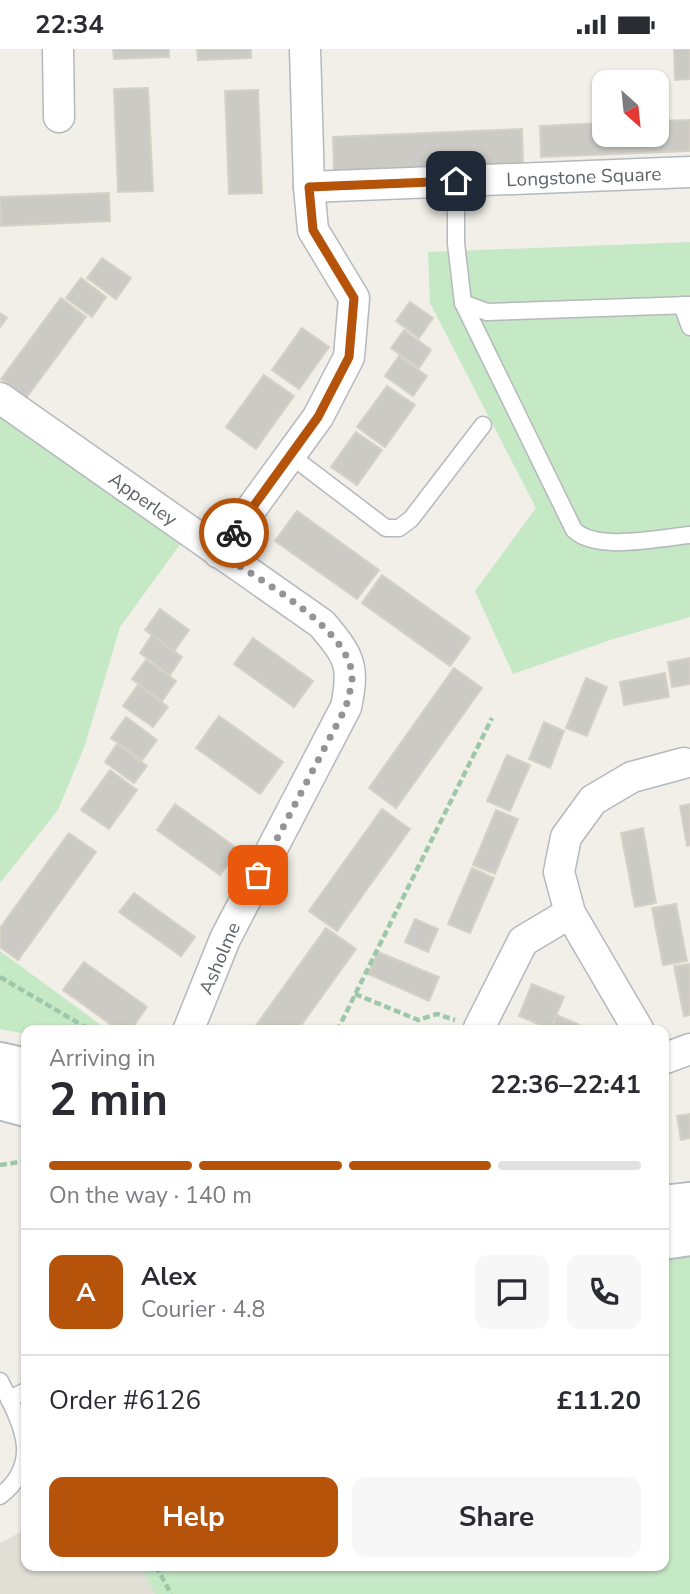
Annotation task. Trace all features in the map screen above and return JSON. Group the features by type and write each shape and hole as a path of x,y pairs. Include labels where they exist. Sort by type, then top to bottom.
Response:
{"street":[{"path":"58,49 59,117"},
{"path":"219,553 318,417 349,357 354,298 313,230 305,49"},
{"name":"Longstone Square","path":"309,187 690,172"},
{"name":"Apperley","path":"0,398 219,553"},
{"name":"Asholme","path":"190,1025 225,939 346,707 352,678 344,650 322,624 219,553"},
{"path":"635,1025 570,913 559,872 566,837 593,800 632,777 687,758"},
{"path":"481,1025 523,941 570,913"},
{"path":"669,1057 690,1049"},
{"path":"0,1062 21,1067"},
{"path":"0,1100 21,1106"},
{"path":"669,1204 690,1202"},
{"path":"669,1239 690,1235"}],"lane":[{"path":"456,181 456,243 464,303 574,530 583,538 604,542 690,535"},
{"path":"464,303 487,311 686,305 690,327"},
{"path":"290,455 386,528 399,528 411,519 483,425"},
{"path":"0,1381 21,1429"},
{"path":"9,1399 21,1393"},
{"path":"0,1496 18,1480 21,1470"}],"path":[{"path":"340,1025 492,717"},
{"path":"0,977 82,1025"},
{"path":"355,994 418,1020 437,1014 470,1025"},
{"path":"0,1165 21,1162"},
{"path":"159,1571 171,1594"}],"shaded area":[{"path":"21,1532 21,1571 143,1571 155,1594 0,1594 0,1543"}],"green space":[{"path":"690,242 690,617 613,639 513,674 475,591 536,508 430,303 428,252"},
{"path":"0,414 181,543 120,627 85,745 58,810 0,883"},
{"path":"0,951 101,1025 21,1025 21,1033 0,1029"},
{"path":"669,1252 690,1252 690,1594 155,1594 143,1571 669,1571"}],"building":[{"path":"113,49 169,49 169,57 114,59"},
{"path":"197,49 251,49 251,58 198,60"},
{"path":"674,49 690,49 690,79 675,80"},
{"path":"148,88 153,191 118,192 114,89"},
{"path":"258,90 262,193 229,194 225,91"},
{"path":"690,120 690,151 541,157 540,126 592,124 592,147 669,147 669,121"},
{"path":"522,129 523,163 334,171 333,137"},
{"path":"109,193 110,221 1,226 0,197"},
{"path":"102,258 131,278 116,299 87,278"},
{"path":"81,278 106,297 92,317 66,298"},
{"path":"61,298 86,317 26,398 1,379"},
{"path":"410,302 433,318 419,338 396,321"},
{"path":"0,313 7,318 0,327"},
{"path":"302,328 329,347 299,389 272,370"},
{"path":"404,330 431,350 419,368 391,348"},
{"path":"399,356 427,376 413,396 385,376"},
{"path":"264,375 294,396 256,449 226,427"},
{"path":"387,386 415,405 385,447 357,427"},
{"path":"356,432 382,450 357,485 331,467"},
{"path":"297,511 379,570 357,599 275,541"},
{"path":"382,575 470,638 450,666 362,603"},
{"path":"160,609 189,630 174,651 145,630"},
{"path":"152,635 182,657 170,675 140,653"},
{"path":"253,638 313,681 294,707 234,664"},
{"path":"690,658 690,684 672,687 668,662"},
{"path":"146,660 176,681 162,701 132,679"},
{"path":"454,668 482,688 396,808 369,788"},
{"path":"665,673 669,697 624,705 620,682"},
{"path":"586,678 607,687 587,736 566,728"},
{"path":"138,685 168,707 153,727 123,706"},
{"path":"219,716 283,762 260,794 196,748"},
{"path":"126,717 157,740 142,760 111,738"},
{"path":"544,722 564,731 550,768 529,759"},
{"path":"117,744 147,766 134,783 105,762"},
{"path":"507,755 530,765 510,811 487,801"},
{"path":"110,770 137,790 109,829 81,810"},
{"path":"175,804 238,849 220,875 157,830"},
{"path":"690,804 690,845 687,846 680,806"},
{"path":"382,809 410,829 337,931 309,911"},
{"path":"496,810 518,819 495,874 473,865"},
{"path":"643,828 656,903 635,907 621,833"},
{"path":"69,833 96,852 18,960 0,947 0,928"},
{"path":"472,868 494,878 470,933 448,924"},
{"path":"134,893 195,937 181,956 119,912"},
{"path":"676,904 687,961 663,965 652,908"},
{"path":"415,919 438,929 428,952 405,942"},
{"path":"326,928 356,949 301,1025 256,1025"},
{"path":"378,952 439,977 429,1001 368,974"},
{"path":"84,962 147,1007 134,1025 112,1025 63,990"},
{"path":"690,964 690,1015 684,1016 674,966"},
{"path":"532,984 564,997 552,1025 540,1025 519,1016"},
{"path":"557,1015 580,1025 553,1025"},
{"path":"690,1114 690,1138 681,1140 677,1116"}],"way so far":[{"path":"234,533 219,553 322,624 344,650 352,678 346,707 258,875"}],"route":[{"path":"234,533 318,417 349,357 354,298 313,230 309,187 456,181"}]}
